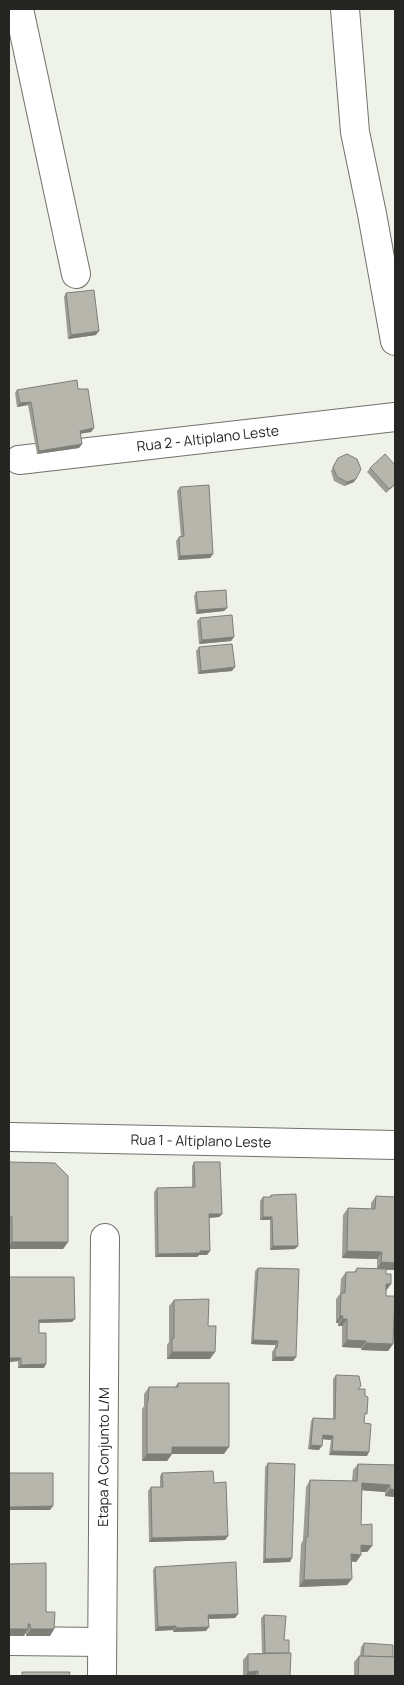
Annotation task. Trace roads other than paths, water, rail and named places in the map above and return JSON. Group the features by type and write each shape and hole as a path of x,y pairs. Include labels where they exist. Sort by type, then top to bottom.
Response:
{"street":[{"path":"19,9 76,274"},
{"path":"345,9 355,132 395,341"},
{"name":"Rua 2 - Altiplano Leste","path":"19,460 395,417"},
{"name":"Rua 1 - Altiplano Leste","path":"9,1137 395,1145"},
{"name":"Etapa A Conjunto L/M","path":"102,1676 105,1238"},
{"path":"9,1641 102,1642"}]}
